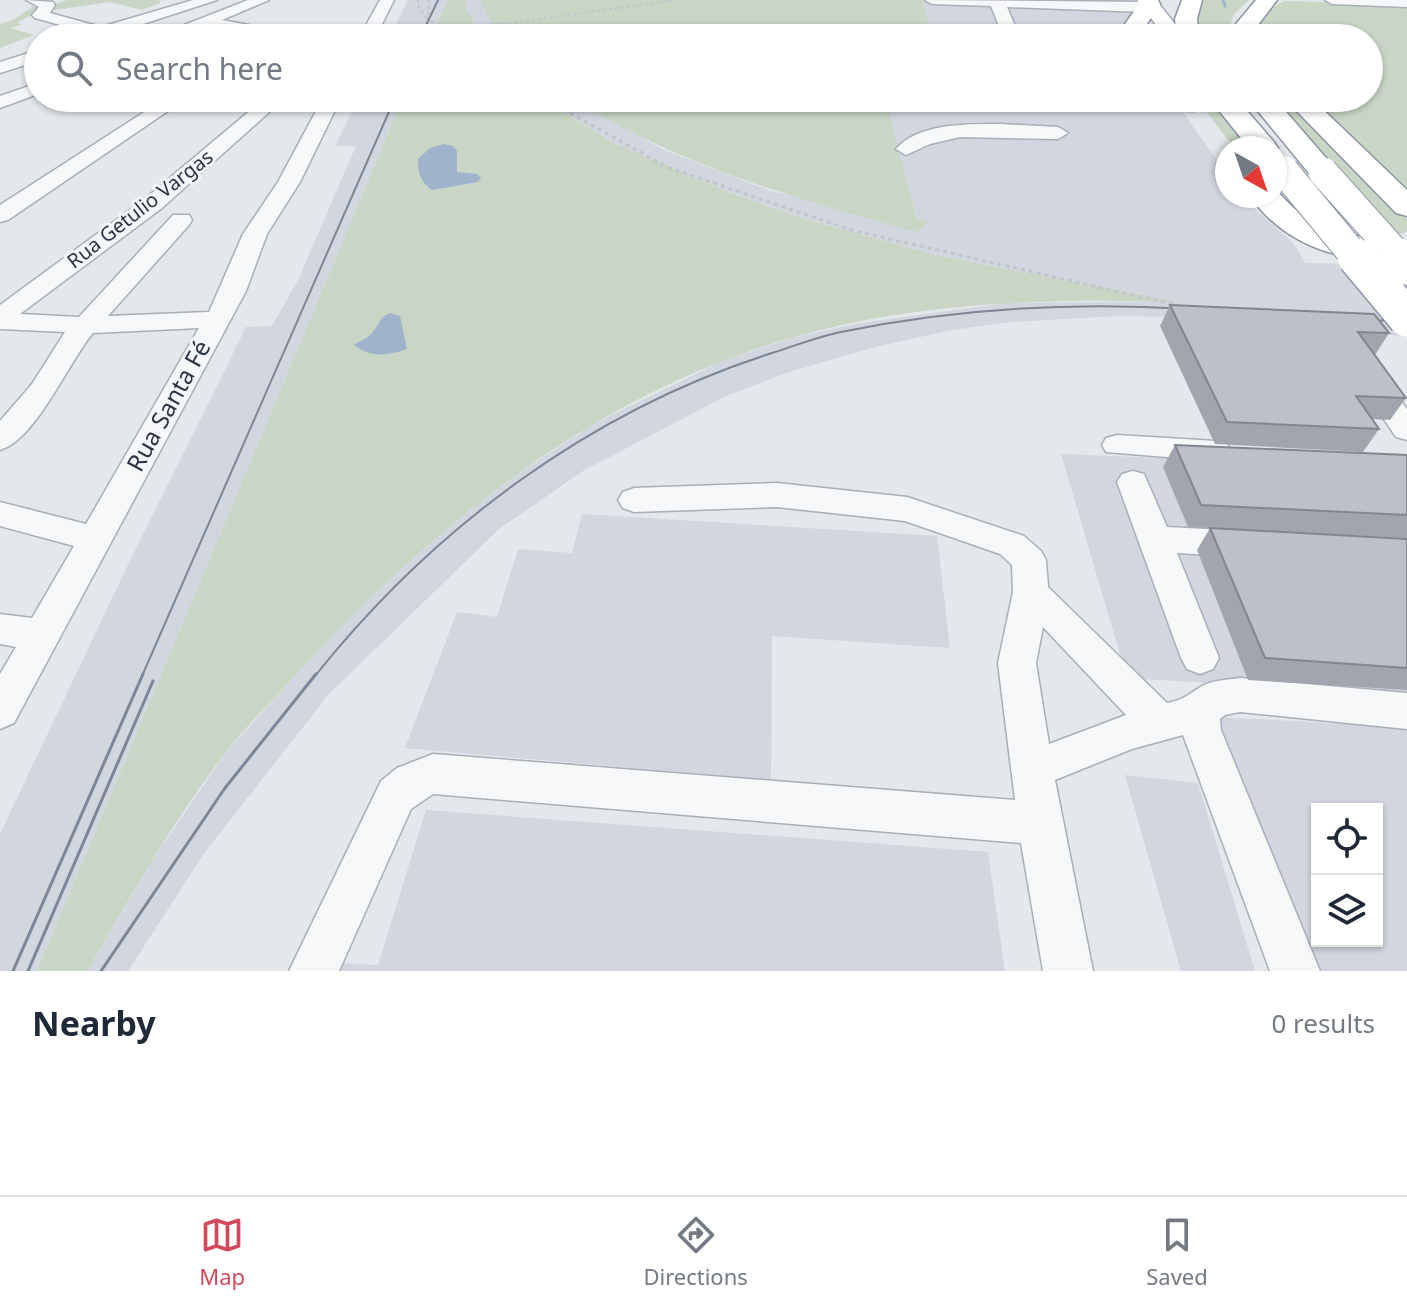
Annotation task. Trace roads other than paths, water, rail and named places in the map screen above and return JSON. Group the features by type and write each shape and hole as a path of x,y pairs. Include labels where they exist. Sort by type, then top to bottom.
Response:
{"highway":[{"path":"1187,24 1192,0"},
{"path":"1252,24 1267,0"},
{"path":"1136,24 1146,6"},
{"path":"1199,112 1213,129"},
{"path":"1232,112 1249,136"},
{"path":"1272,112 1407,266"},
{"path":"1311,112 1407,207"},
{"path":"1287,186 1407,318"},
{"path":"1287,206 1296,228 1317,239 1343,246 1407,246"}],"main road":[{"path":"1146,6 1163,24"}],"street":[{"path":"33,0 48,5 40,15 72,24"},
{"path":"128,24 210,0"},
{"path":"199,24 262,0"},
{"path":"374,24 387,0"},
{"path":"932,0 1146,6"},
{"path":"1332,0 1407,3"},
{"path":"997,2 1006,24"},
{"path":"1052,21 1051,14 1056,12 1146,6"},
{"path":"202,23 210,24"},
{"path":"0,68 24,61"},
{"path":"0,102 24,93"},
{"path":"0,215 157,112"},
{"name":"Rua Getulio Vargas","path":"0,319 154,203 260,112"},
{"name":"Rua Santa Fé","path":"0,711 233,291 255,234 289,182 325,112"},
{"path":"1048,112 1068,155"},
{"path":"906,149 918,141 947,132 1058,133"},
{"path":"0,440 43,390 76,336 181,220"},
{"path":"0,319 87,325 217,319"},
{"path":"1357,360 1407,430"},
{"path":"1373,434 1407,437"},
{"path":"1117,445 1239,452"},
{"path":"1133,482 1200,658"},
{"path":"634,500 777,495 907,509 1012,545 1029,560 1031,592 1017,663 1040,823 1068,971"},
{"path":"0,514 95,539"},
{"path":"1155,539 1281,546"},
{"path":"1031,592 1180,718 1201,730 1295,971"},
{"path":"0,629 42,635"},
{"path":"1034,769 1128,732 1180,718 1215,699 1240,695 1407,711"},
{"path":"314,971 396,795 412,782 433,774 1040,823"}],"water":[{"path":"444,144 453,146 457,151 457,172 478,174 481,178 478,182 432,190 425,184 419,172 418,159 430,148"},
{"path":"390,313 400,316 407,349 379,354 366,352 354,345 369,336 381,319"}],"waterway":[{"path":"1223,0 1225,6"}],"tram line":[{"path":"427,24 438,0"},
{"path":"142,676 389,112"},
{"path":"315,676 361,622 463,524 579,442 640,407 705,377 823,336 927,317 1058,307 1189,309"},
{"path":"1357,318 1407,323"},
{"path":"13,971 143,674"},
{"path":"101,971 225,788 316,674"},
{"path":"28,971 153,681"}]}
